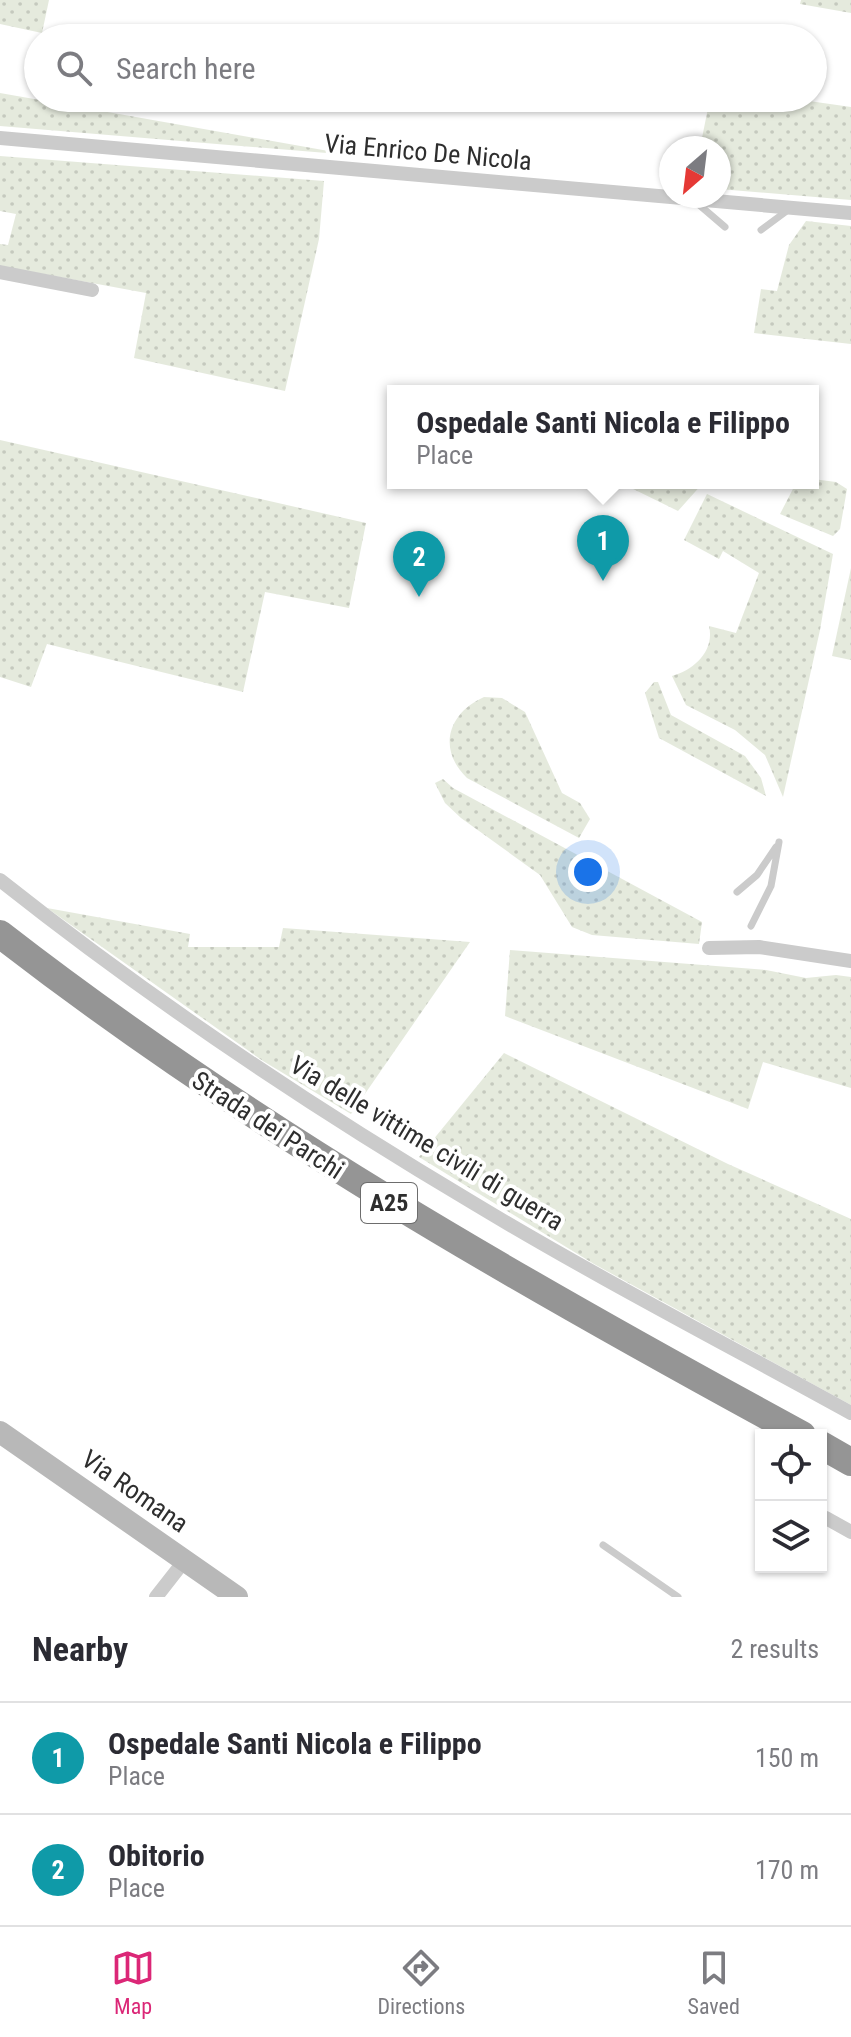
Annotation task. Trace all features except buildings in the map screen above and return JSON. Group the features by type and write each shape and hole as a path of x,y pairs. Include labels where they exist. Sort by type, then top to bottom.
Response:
{"highway":[{"name":"Strada dei Parchi","path":"0,934 181,1068 324,1163 543,1293 791,1429"},
{"name":"Strada dei Parchi","path":"0,955 155,1071 319,1179 482,1278 756,1429"},
{"path":"827,1448 851,1462"},
{"path":"827,1468 851,1481"}],"main road":[{"name":"Via Romana","path":"0,1432 237,1597"}],"street":[{"name":"Via Enrico De Nicola","path":"0,138 659,196"},
{"name":"Via Enrico De Nicola","path":"731,203 851,213"},
{"path":"0,272 92,290"},
{"name":"Via delle vittime civili di guerra","path":"0,880 82,945 287,1088 475,1204 851,1413"},
{"path":"709,948 759,947 849,960"},
{"path":"827,1519 851,1532"},
{"path":"156,1597 185,1560"}],"lane":[{"path":"703,208 725,227"},
{"path":"761,230 792,208"},
{"path":"737,892 757,875 779,842 771,886 751,926"},
{"path":"603,1545 678,1597"}],"shaded area":[{"path":"0,0 49,0 44,24 24,24 24,29 0,24"},
{"path":"801,0 851,0 851,13 800,4"},
{"path":"0,93 24,97 24,112 108,112 351,155 0,126"},
{"path":"827,104 851,107 851,200 731,190 731,136 702,136 707,112 827,112"},
{"path":"0,156 324,181 319,239 285,391 134,358 146,293 0,266 0,244 8,245 16,214 0,211"},
{"path":"806,221 851,226 851,344 754,333 761,289 777,291 789,245"},
{"path":"0,440 366,523 349,608 265,592 243,692 47,644 31,687 0,677"},
{"path":"819,480 836,482 847,489 840,529 833,536 780,514 793,489 819,489"},
{"path":"633,489 698,489 678,511"},
{"path":"707,494 833,554 820,630 783,797 765,755 735,730 686,705 672,676 688,669 701,658 709,644 709,626 736,633 759,573 723,551 719,559 684,540"},
{"path":"851,568 851,660 832,656"},
{"path":"654,682 658,682 671,715 745,756 761,778 766,796 659,738 645,693"},
{"path":"484,697 502,698 525,712 562,793 580,803 590,819 579,838 467,778 458,767 450,744 455,722 462,712"},
{"path":"443,779 453,788 702,922 699,944 592,935 572,927 540,875 445,803 435,783"},
{"path":"47,908 190,934 188,947 279,947 283,928 470,942 351,1114 263,1061"},
{"path":"510,950 766,970 806,978 851,977 851,1088 763,1062 748,1109 505,1016"},
{"path":"504,1053 728,1164 851,1219 851,1405 594,1264 419,1157"}],"place":[{"name":"Ospedale Santi Nicola e Filippo","path":"603,581"},
{"name":"Obitorio","path":"419,597"}]}
